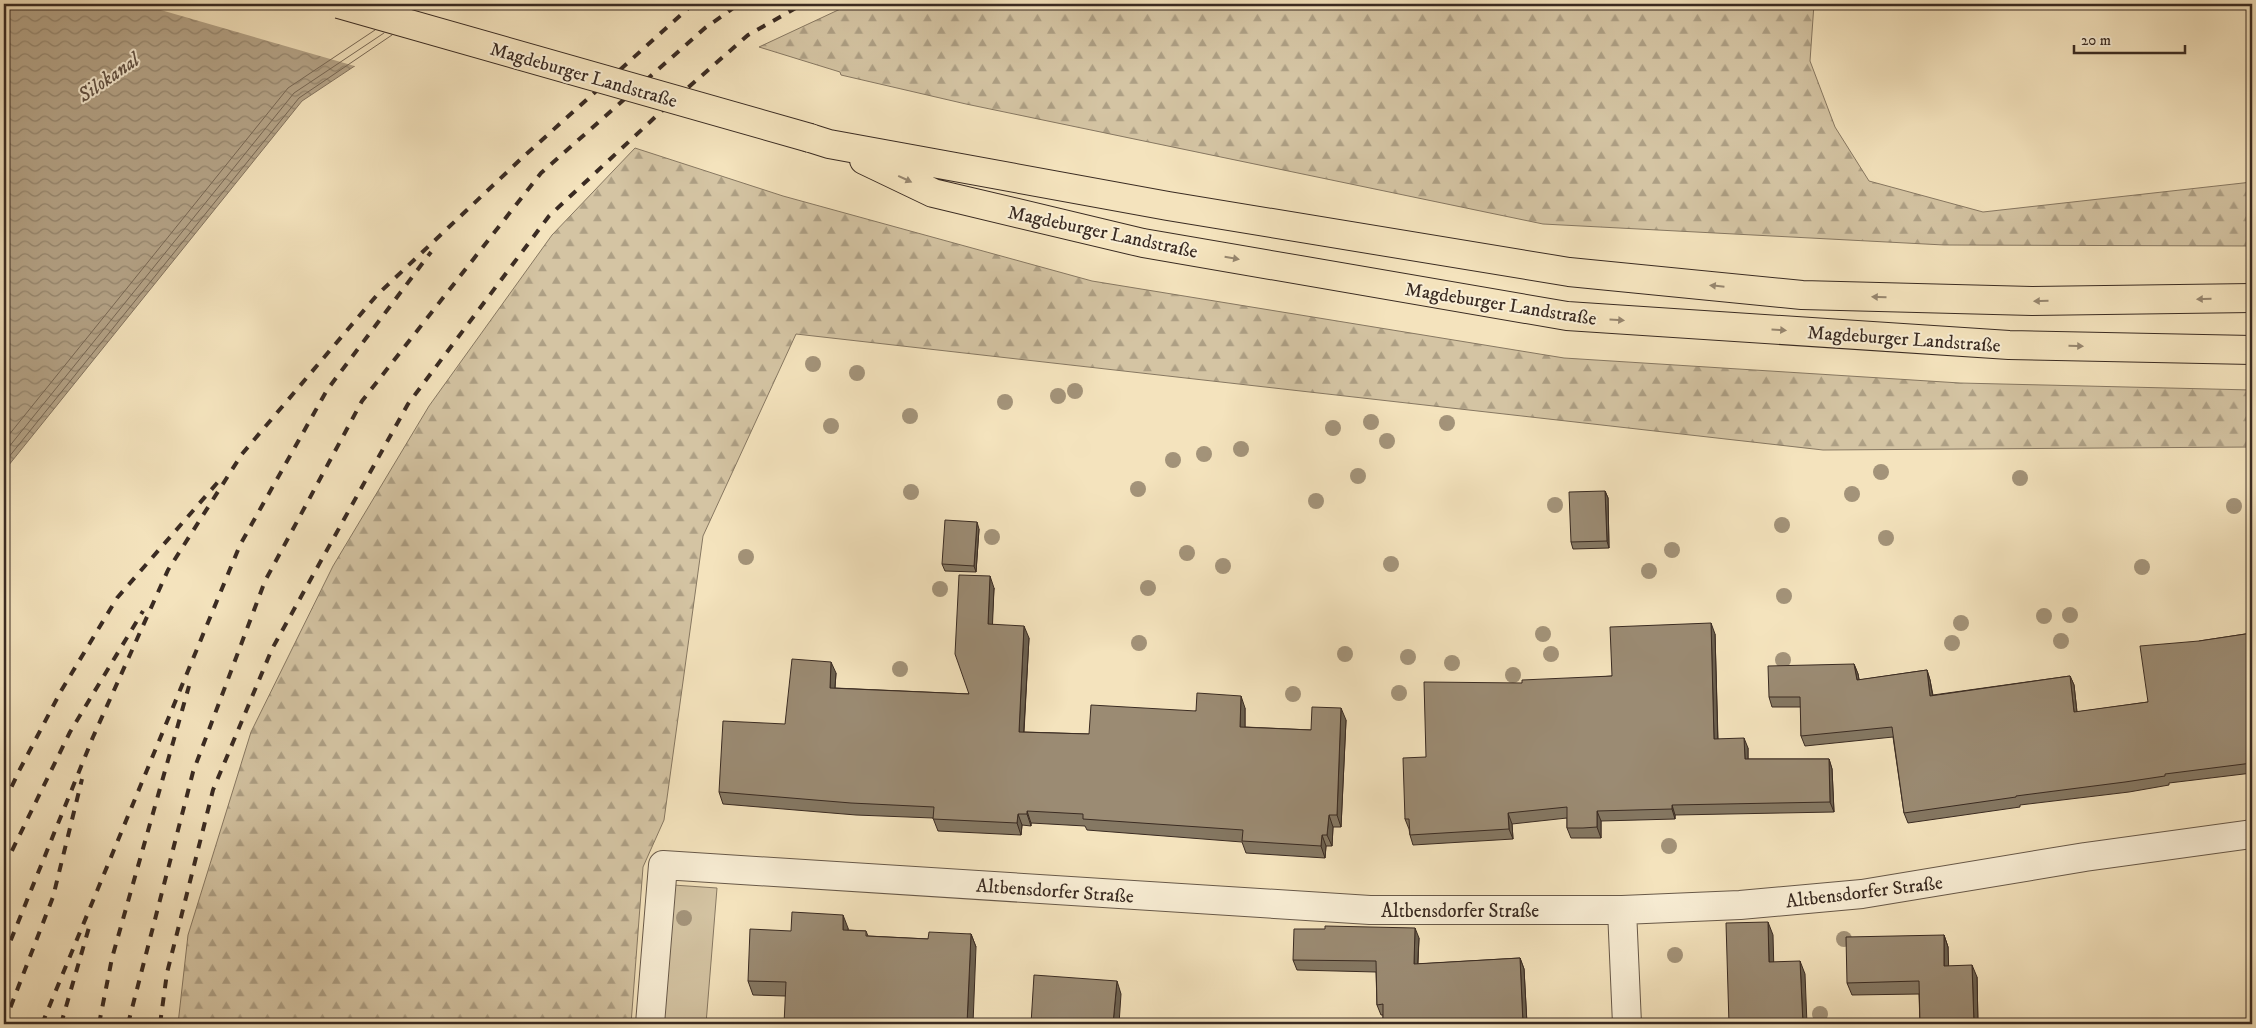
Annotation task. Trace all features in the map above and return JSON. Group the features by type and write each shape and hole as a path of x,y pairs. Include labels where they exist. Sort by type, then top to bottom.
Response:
{"main road":[{"name":"Magdeburger Landstraße","path":"339,4 819,141 1168,206 1569,272 1802,295 2032,302 2252,298"},
{"name":"Magdeburger Landstraße","path":"819,141 933,192 1144,243 1567,316 2009,345 2252,350"}],"street":[{"name":"Altbensdorfer Straße","path":"650,1024 663,865 1370,910 1622,910 1740,905 1862,894 2085,857 2252,834"},
{"path":"1622,910 1627,1024"}],"green space":[{"path":"851,4 1814,4 1810,61 1835,127 1869,181 1983,212 2252,182 2252,246 1944,245 1543,224 966,104 841,75 840,72 759,47"},
{"path":"635,148 783,196 1092,281 1564,358 1960,383 2252,390 2252,447 1823,450 796,334 703,536 664,820 643,867 631,1024 178,1024 188,935 251,732 333,566 429,406 552,235"},
{"path":"673,885 717,888 706,1024 662,1024"}],"water":[{"name":"Silokanal","path":"22,4 448,4 302,101 4,471 4,10"}],"pier":[{"path":"140,4 450,4 358,67"}],"building":[{"path":"1605,491 1607,541 1571,542 1569,492"},
{"path":"945,520 977,522 974,566 942,564"},
{"path":"959,575 990,576 988,624 1024,626 1019,732 1089,734 1091,705 1196,711 1197,693 1241,696 1240,727 1311,730 1312,707 1341,708 1337,815 1329,815 1327,835 1322,835 1321,846 1242,841 1243,830 1083,819 1083,814 1027,811 1027,814 1018,814 1017,823 933,819 934,807 851,803 719,792 723,721 785,724 792,659 831,662 830,688 969,694 955,654"},
{"path":"1711,623 1714,739 1744,738 1745,759 1829,759 1830,802 1672,805 1672,809 1597,811 1597,827 1583,828 1567,828 1567,807 1508,813 1509,829 1410,835 1409,819 1405,819 1403,758 1426,757 1424,682 1522,683 1522,680 1612,676 1610,627"},
{"path":"2252,633 2252,763 1904,813 1892,727 1801,736 1800,697 1769,697 1768,666 1854,664 1857,680 1927,670 1930,696 2070,676 2074,712 2148,702 2140,646 2199,641"},
{"path":"792,912 843,915 843,930 866,931 866,936 928,939 929,932 971,934 967,1024 784,1024 786,982 748,981 750,929 791,931"},
{"path":"1768,922 1769,962 1800,961 1803,1024 1729,1024 1726,923"},
{"path":"1325,926 1415,928 1414,964 1520,958 1523,1024 1383,1024 1383,1004 1377,1005 1376,961 1293,960 1294,929 1325,929"},
{"path":"1944,935 1944,966 1972,965 1974,1024 1920,1024 1919,981 1847,983 1846,937"},
{"path":"1034,975 1117,981 1113,1024 1031,1024"}],"railway":[{"path":"4,957 93,737 168,570 242,454 377,295 523,157 693,4"},
{"path":"128,1024 193,772 265,581 362,401 541,173 705,28 739,4"},
{"path":"160,1024 167,973 213,790 272,649 408,404 549,216 666,107 748,35 803,4"},
{"path":"42,1024 240,545 327,390 431,252"},
{"path":"4,803 61,691 117,598 218,482"},
{"path":"4,867 70,732 143,611"},
{"path":"99,1024 112,958 189,686"},
{"path":"4,1024 53,897 82,779"},
{"path":"61,1024 90,924"}]}
